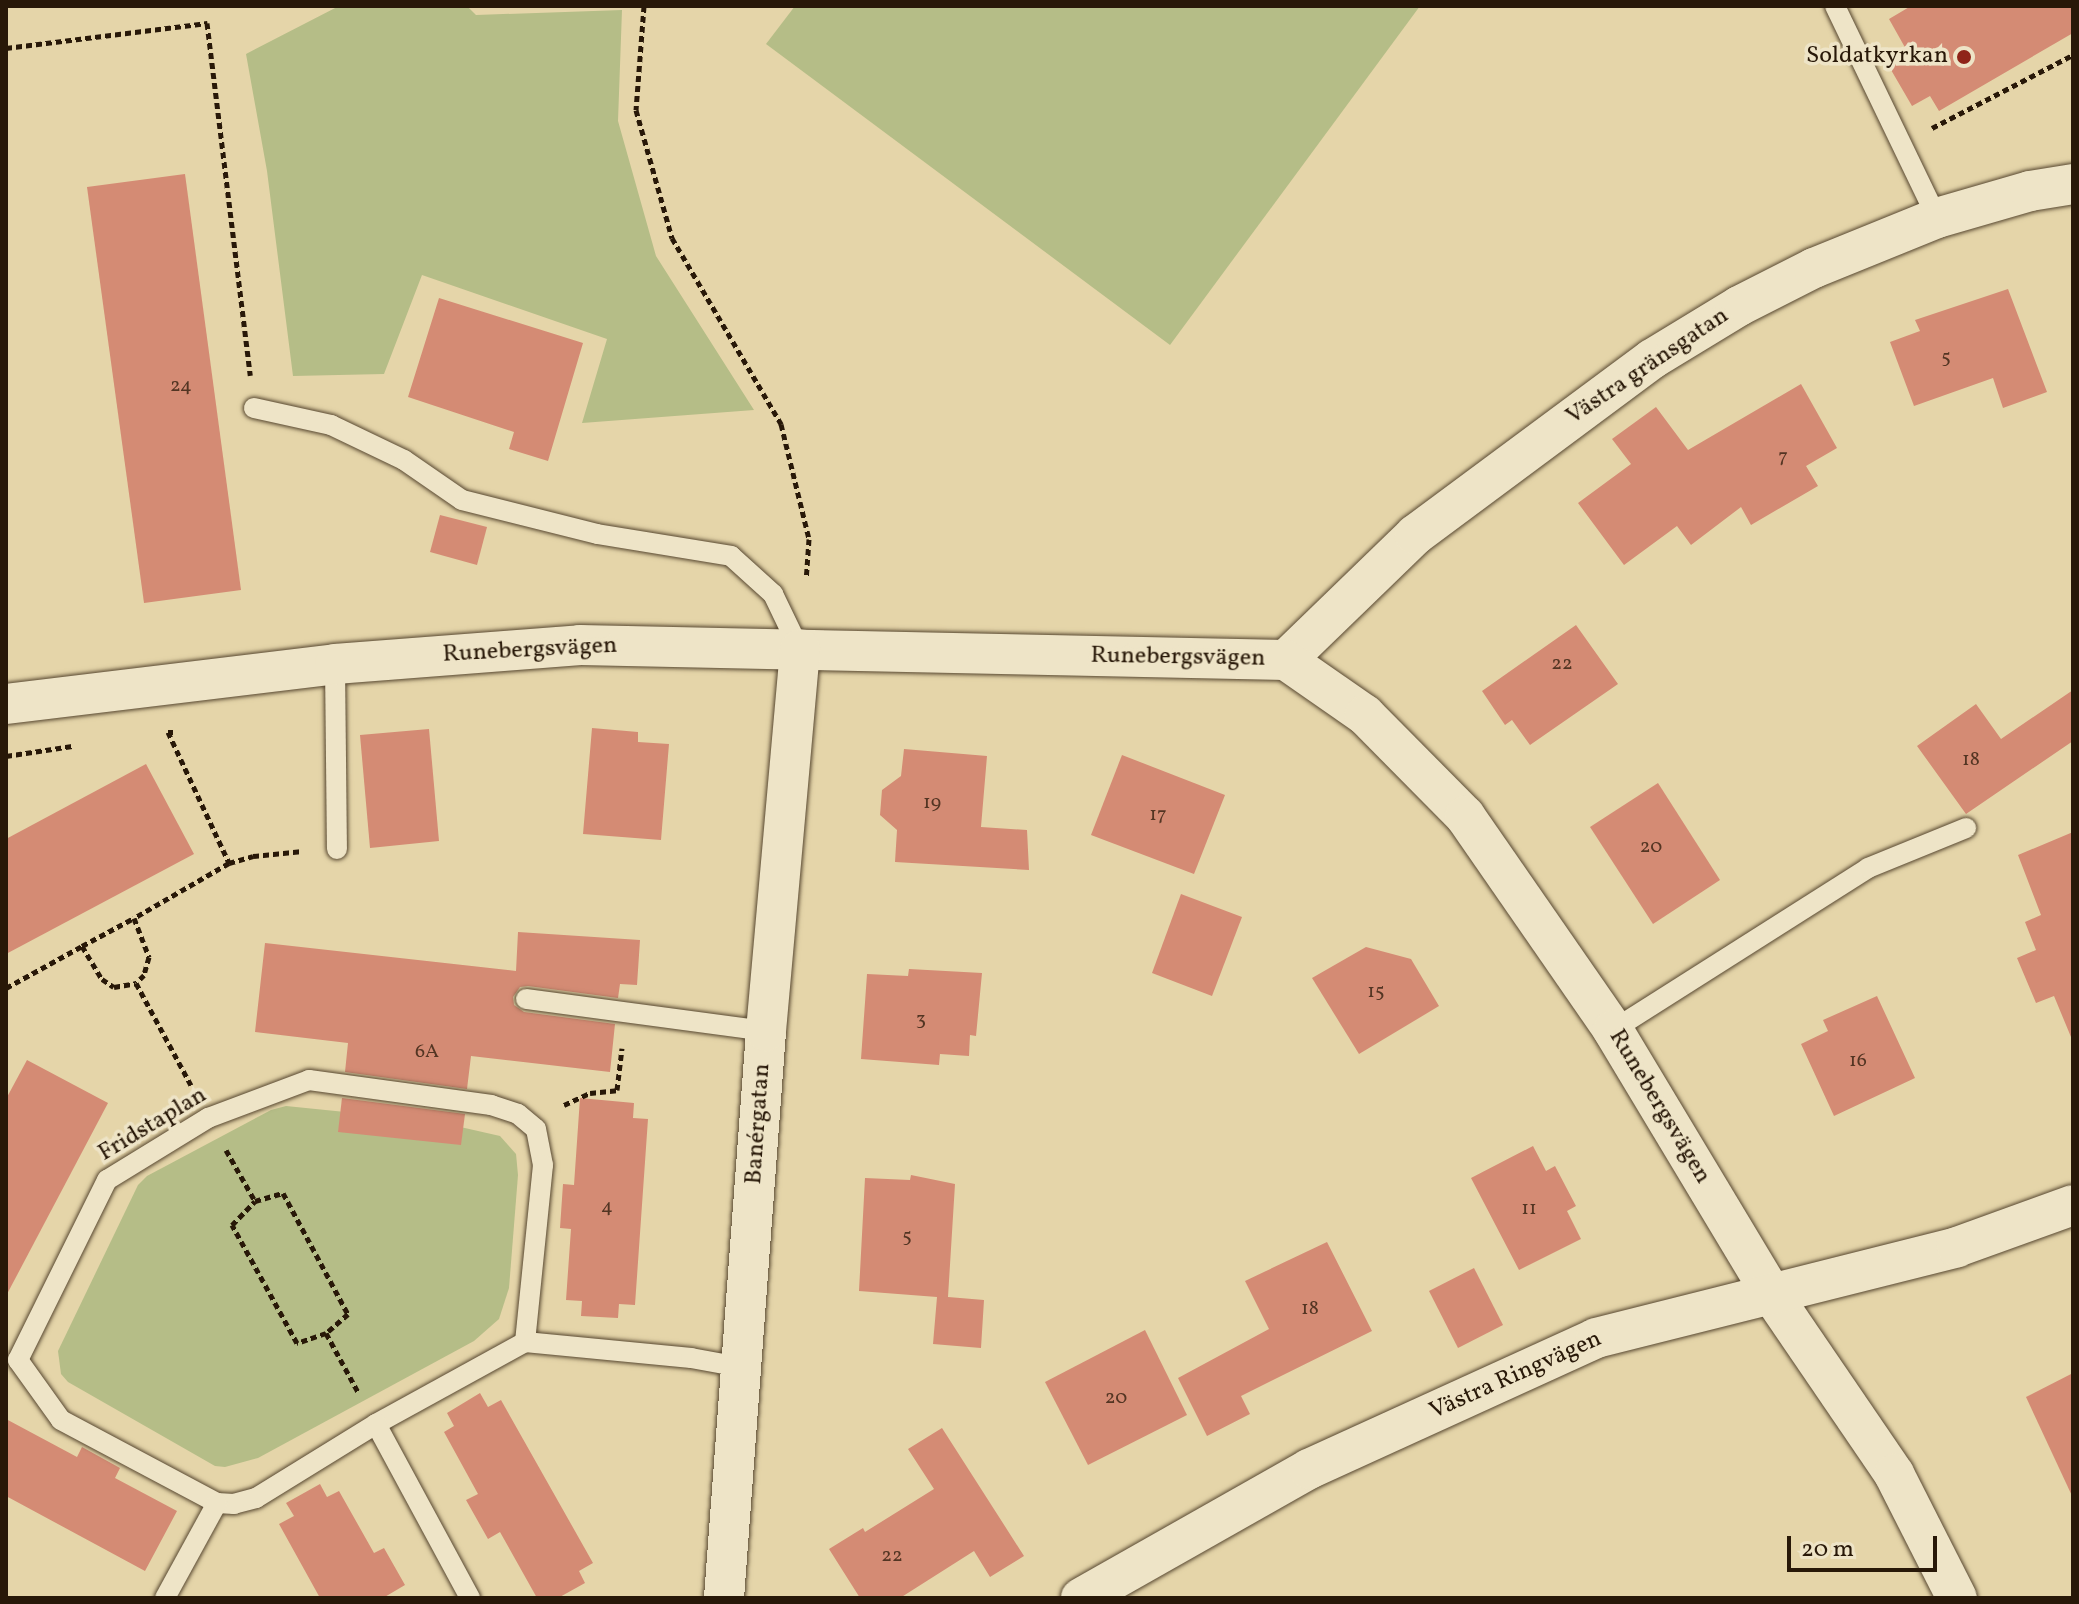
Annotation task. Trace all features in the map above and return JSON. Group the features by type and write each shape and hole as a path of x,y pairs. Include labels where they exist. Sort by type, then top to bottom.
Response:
{"street":[{"name":"Västra gränsgatan","path":"1286,660 1415,535 1652,359 1739,306 1814,268 1937,218 2030,191 2073,184"},
{"name":"Runebergsvägen","path":"6,704 335,664 580,645 1286,660 1365,715 1465,816 1613,1030 1772,1295 1894,1474 1957,1598"},
{"name":"Banérgatan","path":"724,1598 766,1031 800,650"},
{"name":"Västra Ringvägen","path":"1081,1598 1309,1469 1596,1338 1957,1247 2073,1205"}],"lane":[{"path":"1835,6 1937,218"},
{"path":"254,408 331,425 404,460 462,500 597,534 731,556 773,594 800,650"},
{"path":"335,664 337,849"},
{"path":"1613,1030 1868,868 1966,828"},
{"path":"526,999 766,1031"},
{"name":"Fridstaplan","path":"217,1503 61,1420 12,1356 107,1180 208,1118 309,1080 491,1105 518,1114 536,1129"},
{"path":"525,1342 543,1165 536,1129"},
{"path":"165,1598 217,1503 234,1504 256,1498 376,1424 497,1361 525,1342 691,1358 740,1367"},
{"path":"376,1424 470,1598"}],"path":[{"path":"644,6 636,110 644,139 672,238 781,424 809,539 806,581"},
{"path":"6,48 207,23 254,408"},
{"path":"1901,144 2073,55"},
{"path":"183,731 168,732 229,863"},
{"path":"6,988 229,863 253,856 337,849"},
{"path":"82,946 102,979 114,987 136,983 144,975 149,957 134,918"},
{"path":"136,983 192,1087"},
{"path":"536,1129 559,1107 590,1093 617,1090 627,1013"},
{"path":"283,1193 348,1314 326,1333 297,1343 232,1225 255,1201 283,1193"},
{"path":"326,1333 376,1424"}],"green space":[{"path":"339,6 467,6 476,15 622,10 618,121 656,256 754,410 582,423 607,339 422,275 384,374 293,376 267,171 246,54"},
{"path":"795,6 1420,6 1170,345 766,44"},
{"path":"286,1106 434,1121 500,1136 516,1154 518,1175 509,1288 499,1319 474,1341 258,1458 225,1467 215,1466 68,1382 61,1374 58,1351 138,1185 147,1176 271,1110"}],"building":[{"name":"Soldatkyrkan","path":"1911,6 2073,6 2073,33 1939,111 1930,96 1912,106 1887,63 1907,51 1889,19"},
{"path":"185,174 241,590 144,603 87,187"},
{"path":"2008,289 2047,392 2003,408 1993,378 1914,406 1890,342 1920,331 1915,320"},
{"path":"439,298 583,343 548,461 509,449 514,432 408,397"},
{"path":"1801,384 1837,448 1806,466 1818,486 1751,525 1741,507 1691,545 1677,526 1624,565 1578,503 1631,464 1612,439 1656,407 1688,450"},
{"path":"440,515 487,527 477,565 430,552"},
{"path":"1576,625 1618,684 1530,745 1512,720 1505,725 1482,691"},
{"path":"2073,690 2073,741 1966,814 1917,746 1976,704 2001,739"},
{"path":"592,728 638,732 638,742 669,744 661,840 583,834"},
{"path":"429,729 439,841 370,848 360,735"},
{"path":"904,749 987,756 981,827 1027,830 1029,870 895,862 897,830 880,815 882,790 901,776"},
{"path":"1122,755 1225,795 1194,874 1091,835"},
{"path":"146,764 194,854 6,954 6,839"},
{"path":"1658,783 1720,880 1653,924 1590,827"},
{"path":"2073,832 2071,1037 2054,996 2036,1003 2017,958 2036,950 2025,922 2041,915 2018,855"},
{"path":"1181,894 1242,917 1212,996 1152,973"},
{"path":"518,932 640,940 637,985 620,984 618,998 528,986 520,987 513,997 514,1005 524,1012 615,1024 610,1072 471,1056 467,1089 345,1072 348,1043 255,1032 265,943 516,971"},
{"path":"1366,947 1411,959 1439,1006 1359,1054 1312,978"},
{"path":"909,969 982,973 976,1036 970,1035 969,1056 940,1054 939,1065 861,1059 867,974 908,976"},
{"path":"1877,996 1915,1078 1834,1116 1801,1044 1828,1031 1823,1020"},
{"path":"27,1060 108,1103 6,1296 6,1099"},
{"path":"342,1098 465,1114 461,1145 338,1132"},
{"path":"580,1098 634,1103 633,1118 648,1119 635,1305 619,1304 618,1318 581,1316 582,1301 566,1300 571,1229 560,1228 563,1184 574,1185"},
{"path":"1533,1146 1546,1171 1555,1166 1576,1206 1567,1211 1581,1239 1519,1270 1471,1178"},
{"path":"911,1175 955,1184 948,1297 984,1300 981,1348 933,1344 937,1297 859,1291 865,1178 910,1180"},
{"path":"1327,1242 1372,1331 1241,1396 1250,1414 1207,1436 1178,1378 1269,1329 1245,1281"},
{"path":"1474,1268 1503,1325 1458,1348 1429,1291"},
{"path":"1145,1330 1187,1415 1088,1465 1045,1382"},
{"path":"2073,1373 2073,1498 2026,1397"},
{"path":"480,1393 488,1407 501,1400 593,1563 579,1571 585,1583 558,1598 537,1598 500,1532 488,1539 466,1500 478,1494 444,1432 454,1426 447,1413"},
{"path":"6,1419 77,1457 82,1447 120,1468 115,1478 177,1511 145,1571 6,1496"},
{"path":"942,1428 1024,1556 990,1577 974,1551 900,1598 860,1598 829,1549 863,1528 865,1532 934,1489 908,1449"},
{"path":"320,1484 327,1497 339,1491 374,1553 384,1548 405,1585 383,1598 320,1598 279,1524 294,1516 286,1503"}],"place":[{"name":"Soldatkyrkan","path":"1964,57"}]}
